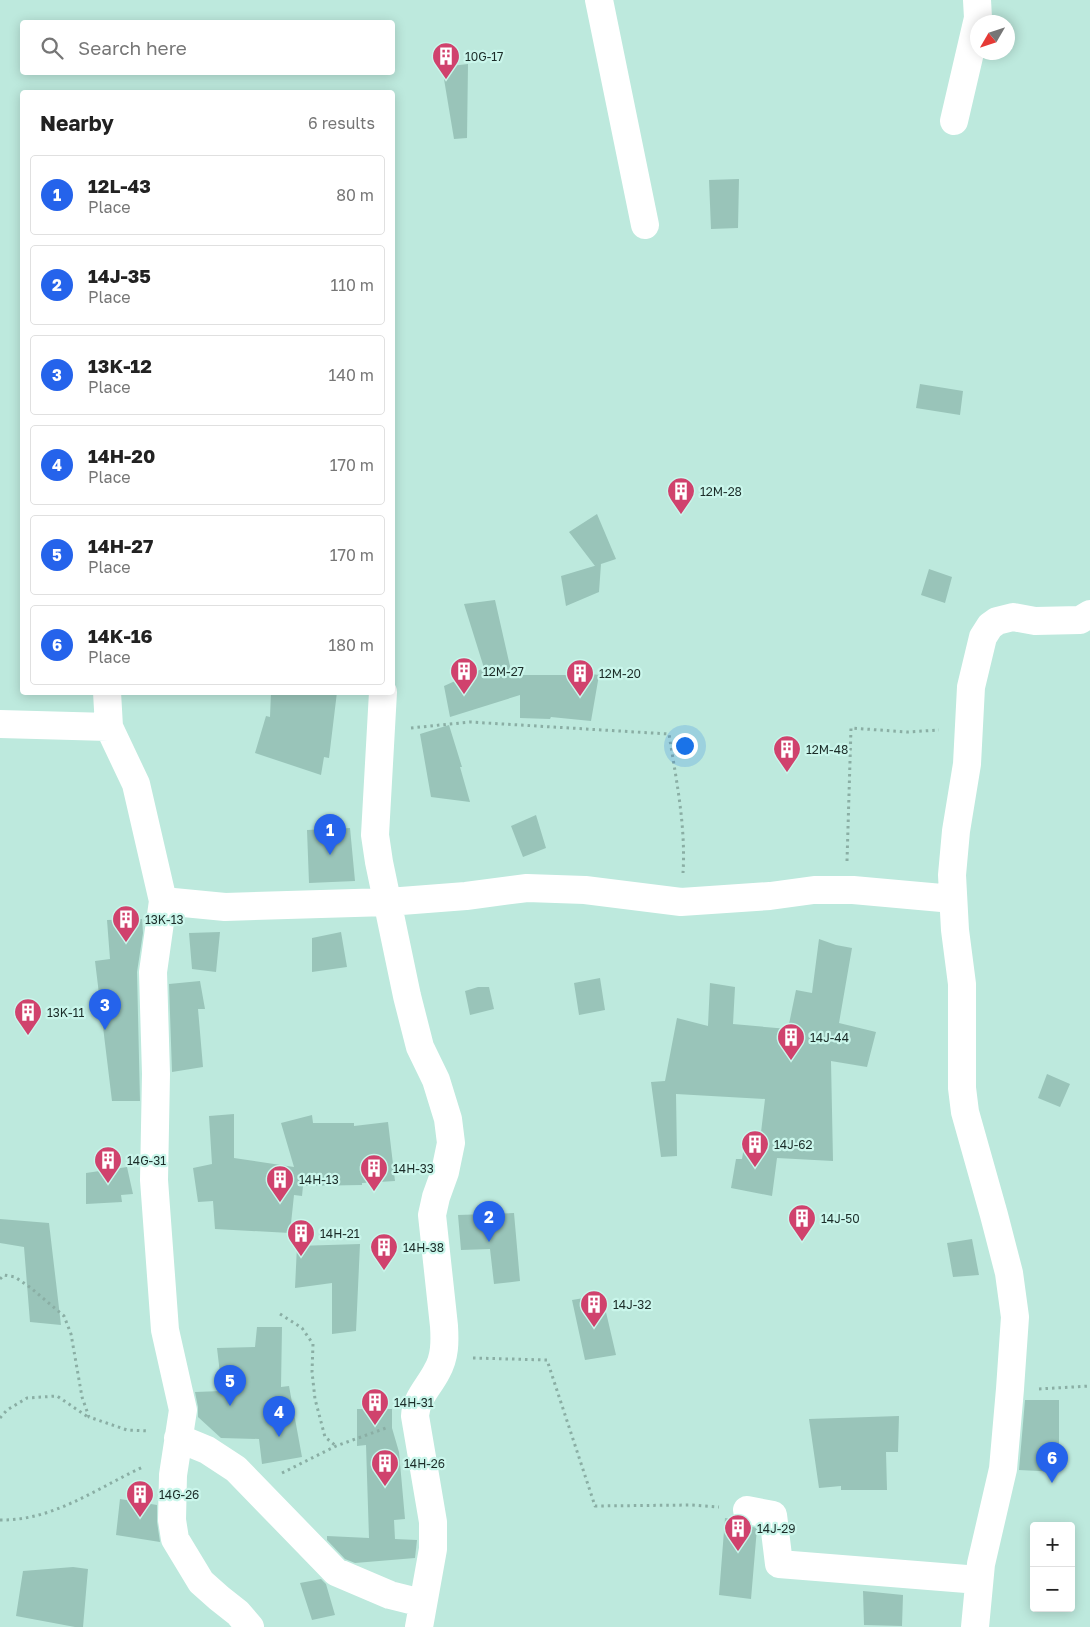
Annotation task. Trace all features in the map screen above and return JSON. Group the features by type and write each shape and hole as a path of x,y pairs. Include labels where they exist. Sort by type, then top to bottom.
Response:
{"street":[{"path":"599,0 645,225"},
{"path":"954,121 978,18 977,0"},
{"path":"975,1627 981,1564 1003,1469 1015,1317 1009,1273 965,1112 963,1096 962,984 955,930 952,875 970,729 971,687 982,638 990,626 997,621 1014,617 1034,620 1080,620 1090,614"},
{"path":"108,695 109,727 136,784 163,901 153,972 156,1074 154,1180 165,1330 183,1410 177,1450 172,1520 175,1539 200,1582 238,1613 250,1627"},
{"path":"177,1450 214,1455 236,1470 336,1572 390,1595 421,1615 433,1549 433,1522 415,1416 415,1406 437,1372 443,1358 444,1326 432,1215 445,1172 450,1143 448,1119 436,1080 420,1047 407,996 375,835 383,695"},
{"path":"0,724 109,727"},
{"path":"163,901 226,907 388,902 466,896 527,888 585,890 681,902 770,896 814,890 852,890 953,899"},
{"path":"747,1510 773,1515 778,1564 979,1580"}],"path":[{"path":"381,734 424,726 470,722 669,734 679,798 684,855 681,902"},
{"path":"852,890 846,856 851,728 907,732 970,729"},
{"path":"0,1279 4,1275 15,1277 64,1316 71,1334 82,1397 89,1417"},
{"path":"280,1314 302,1328 313,1344 312,1372 315,1400 325,1437 336,1446"},
{"path":"443,1358 546,1360 594,1506 692,1505 747,1510"},
{"path":"1010,1390 1090,1386"},
{"path":"0,1418 7,1410 27,1398 57,1396 89,1417 127,1430 158,1431 177,1450 60,1508 28,1518 0,1520"},
{"path":"254,1488 336,1446 415,1416"}],"building":[{"path":"468,64 467,138 454,139 442,67"},
{"path":"739,179 738,228 711,229 709,180"},
{"path":"920,384 963,391 960,415 916,408"},
{"path":"597,514 616,559 595,566 569,532"},
{"path":"601,564 599,592 566,606 561,576"},
{"path":"929,569 952,577 945,603 921,595"},
{"path":"495,600 512,675 568,675 569,671 599,675 591,721 551,717 550,719 520,718 520,695 450,717 444,686 484,668 464,604"},
{"path":"271,695 337,695 329,758 324,757 321,775 255,753 266,716 270,717"},
{"path":"449,725 470,802 431,797 420,734"},
{"path":"536,815 546,848 523,857 511,826"},
{"path":"350,828 355,881 309,883 307,830"},
{"path":"142,919 143,933 137,972 140,1101 112,1101 95,961 110,959 107,920"},
{"path":"220,932 216,972 192,969 189,933"},
{"path":"341,932 347,967 312,972 312,938"},
{"path":"819,939 852,948 839,1023 876,1032 867,1067 831,1061 833,1161 777,1158 772,1196 731,1188 736,1159 742,1159 744,1147 759,1149 765,1099 676,1094 677,1156 661,1157 651,1082 665,1081 677,1018 708,1026 710,983 735,987 733,1024 788,1029 796,990 812,993"},
{"path":"600,978 605,1010 579,1015 574,983"},
{"path":"200,981 205,1009 198,1009 203,1067 172,1072 169,984"},
{"path":"478,987 489,987 494,1009 470,1015 465,991"},
{"path":"1047,1074 1070,1084 1060,1107 1038,1098"},
{"path":"234,1114 234,1158 294,1167 281,1123 312,1115 313,1123 354,1123 354,1126 388,1122 395,1181 362,1183 362,1185 303,1186 302,1196 294,1195 290,1233 215,1229 213,1201 198,1202 193,1168 212,1164 209,1116"},
{"name":"14G-31","path":"127,1167 133,1194 121,1195 122,1202 86,1204 86,1173"},
{"path":"514,1213 520,1281 494,1284 490,1249 461,1250 458,1215"},
{"path":"0,1219 49,1223 61,1325 30,1322 24,1247 0,1243"},
{"path":"972,1239 979,1275 953,1277 947,1243"},
{"path":"360,1244 356,1331 332,1334 332,1283 295,1288 297,1246"},
{"name":"14J-32","path":"602,1295 616,1355 585,1360 572,1300"},
{"path":"257,1327 282,1327 281,1387 289,1386 302,1457 262,1464 259,1439 221,1438 198,1417 195,1392 222,1391 217,1348 255,1347"},
{"path":"1025,1400 1059,1400 1059,1472 1019,1470"},
{"path":"357,1409 392,1409 392,1428 399,1452 405,1519 394,1520 395,1539 417,1540 415,1558 355,1563 345,1559 327,1540 327,1536 369,1538 366,1445 357,1446"},
{"path":"899,1416 898,1452 886,1452 887,1490 841,1490 841,1486 819,1488 809,1419"},
{"name":"14G-26","path":"120,1499 157,1505 160,1542 116,1535"},
{"name":"14J-29","path":"725,1518 735,1519 744,1525 757,1528 751,1599 719,1595"},
{"path":"73,1567 88,1569 83,1627 16,1616 23,1571"},
{"path":"321,1579 326,1584 335,1615 312,1620 300,1583"},
{"path":"863,1591 903,1595 902,1626 864,1625"}],"place":[{"name":"10G-17","path":"446,80"},
{"name":"12M-28","path":"681,515"},
{"name":"12M-27","path":"464,695"},
{"name":"12M-20","path":"580,697"},
{"name":"12M-48","path":"787,773"},
{"name":"12L-43","path":"330,855"},
{"name":"13K-13","path":"126,943"},
{"name":"13K-12","path":"105,1030"},
{"name":"13K-11","path":"28,1036"},
{"name":"14J-44","path":"791,1061"},
{"name":"14J-62","path":"755,1168"},
{"name":"14G-31","path":"108,1184"},
{"name":"14H-33","path":"374,1192"},
{"name":"14H-13","path":"280,1203"},
{"name":"14J-35","path":"489,1242"},
{"name":"14J-50","path":"802,1242"},
{"name":"14H-21","path":"301,1257"},
{"name":"14H-38","path":"384,1271"},
{"name":"14J-32","path":"594,1328"},
{"name":"14H-27","path":"230,1406"},
{"name":"14H-31","path":"375,1426"},
{"name":"14H-20","path":"279,1437"},
{"name":"14K-16","path":"1052,1483"},
{"name":"14H-26","path":"385,1487"},
{"name":"14G-26","path":"140,1518"},
{"name":"14J-29","path":"738,1552"}]}
